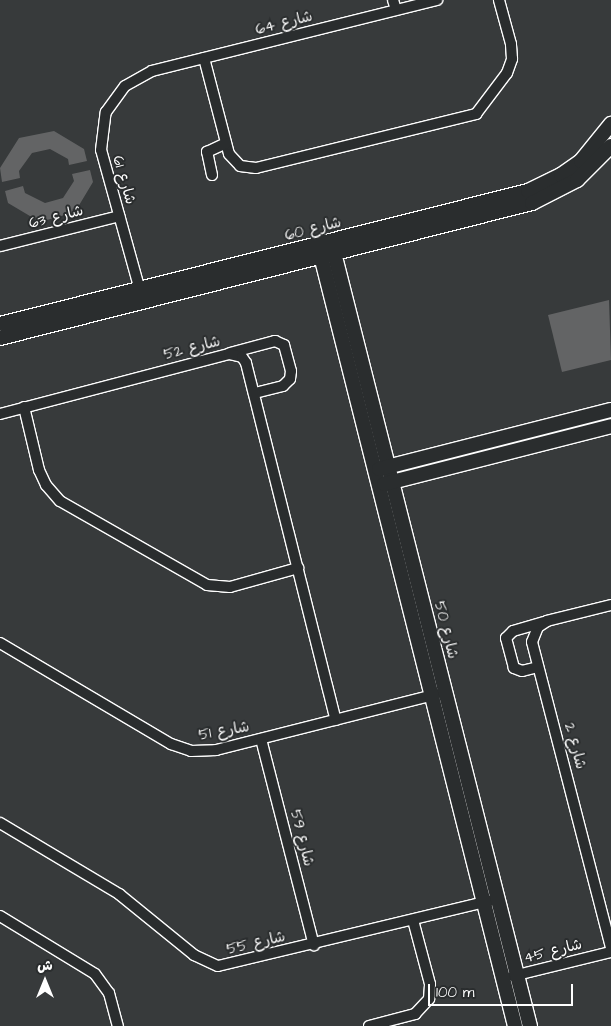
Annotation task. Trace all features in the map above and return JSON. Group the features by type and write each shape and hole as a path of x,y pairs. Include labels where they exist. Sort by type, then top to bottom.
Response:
{"street":[{"name":"شارع 64","path":"139,77 395,5 437,0"},
{"path":"204,58 226,144 235,163 251,169 470,117 486,106 510,66 511,44 499,0"},
{"name":"شارع 61","path":"139,77 114,98 104,120 100,135 101,150 141,296"},
{"name":"شارع 60","path":"326,249 539,187 581,161 611,124"},
{"path":"212,175 207,152 226,144"},
{"name":"شارع 60","path":"0,338 141,296 326,249 544,198 577,180 611,146"},
{"name":"شارع 63","path":"0,246 119,216"},
{"name":"شارع 50","path":"326,249 510,977 530,1026"},
{"name":"شارع 60","path":"0,324 141,296"},
{"path":"229,354 275,341 284,345 291,371 290,380 283,386 254,393"},
{"name":"شارع 52","path":"0,414 229,354 245,360 336,720"},
{"path":"24,407 42,478 55,496 69,506 207,585 230,587 298,568"},
{"path":"382,469 605,412"},
{"path":"605,412 595,421 608,428"},
{"path":"385,484 608,428"},
{"path":"538,667 522,671 514,668 506,638 513,631 611,605"},
{"name":"شارع 2","path":"547,621 538,627 533,637 538,667 611,950"},
{"name":"شارع 51","path":"0,643 177,747 210,751 438,693"},
{"name":"شارع 59","path":"261,739 314,945"},
{"name":"شارع 55","path":"0,823 119,894 205,962 230,965 491,901"},
{"path":"0,916 95,974 109,993 118,1026"},
{"path":"369,1026 415,1014 429,999 430,984 413,920"},
{"name":"شارع 45","path":"510,977 611,950"},
{"name":"شارع 50","path":"510,977 515,1026"}],"building":[{"path":"54,131 84,149 87,161 69,165 68,159 50,149 32,153 19,171 20,178 2,182 0,168 19,138"},
{"path":"90,170 93,182 75,212 40,222 8,203 5,191 23,186 25,193 45,203 63,198 74,181 72,174"},
{"path":"609,300 611,360 562,372 548,315"}]}
